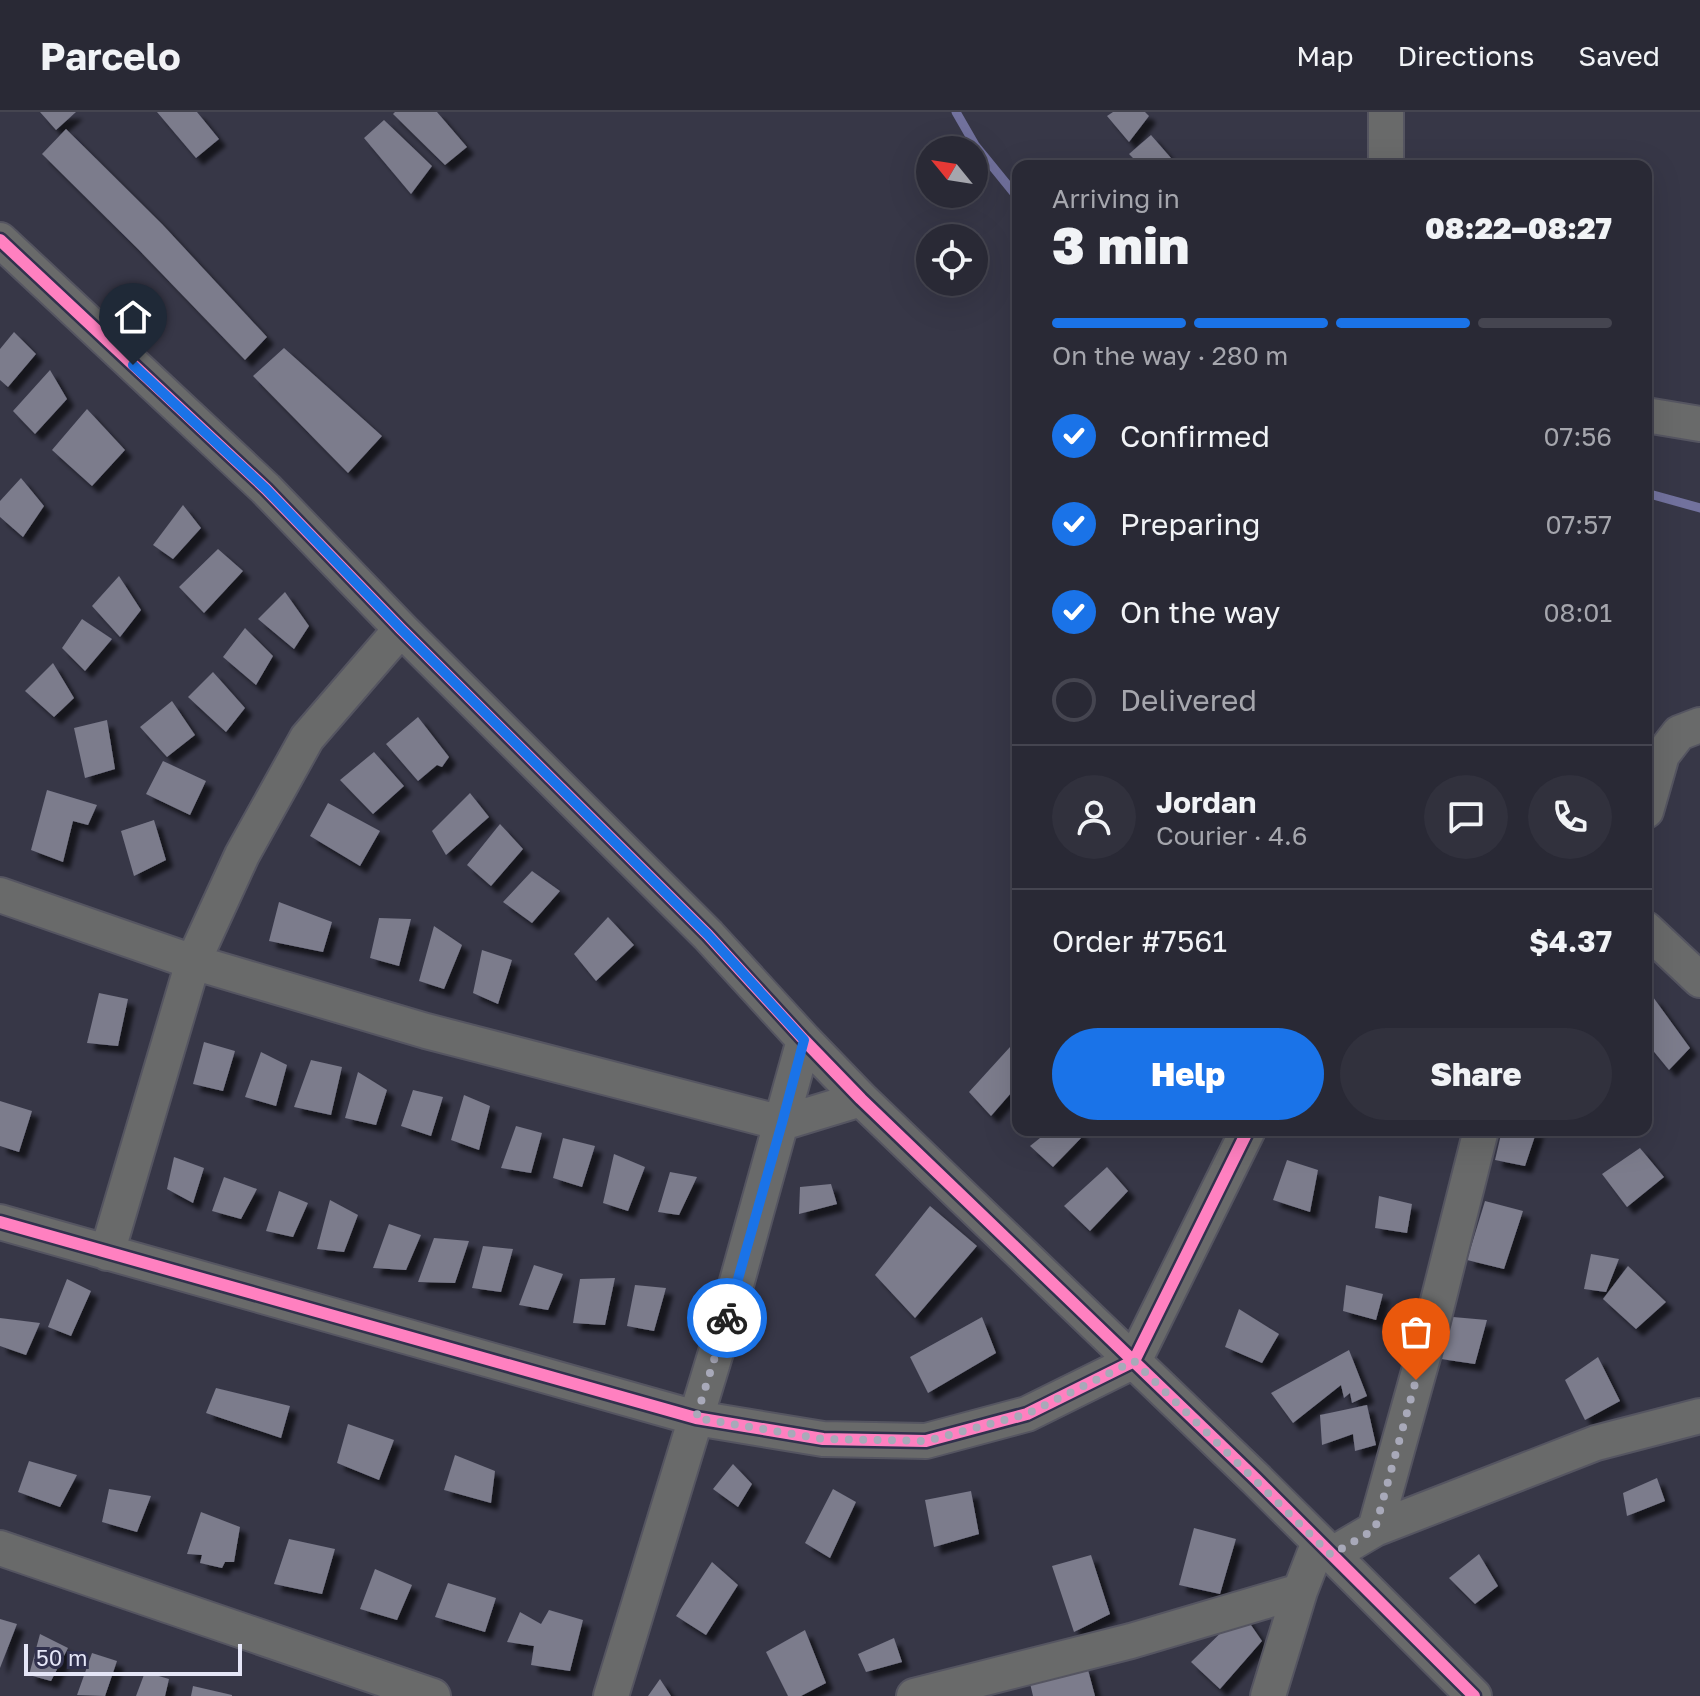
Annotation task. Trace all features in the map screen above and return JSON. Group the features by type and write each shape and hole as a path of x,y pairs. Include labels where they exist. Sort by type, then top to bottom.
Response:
{"street":[{"path":"1386,112 1386,160"},
{"path":"0,240 266,489 401,629 708,935 861,1099 1256,1479 1474,1696"},
{"path":"1652,416 1700,424"},
{"path":"107,1253 193,962 242,855 307,738 401,629"},
{"path":"1652,790 1662,755 1679,733 1700,725"},
{"path":"0,895 193,962 426,1031 782,1123 861,1099"},
{"path":"1652,935 1700,980"},
{"path":"611,1696 696,1418 804,1040"},
{"path":"0,1222 696,1418 823,1439 926,1441 1027,1414 1134,1361 1245,1136"},
{"path":"1375,1529 1433,1321 1479,1136"},
{"path":"1268,1696 1300,1591 1325,1548 1596,1443 1700,1416"},
{"path":"0,1548 433,1696"},
{"path":"914,1696 1131,1641 1300,1591"}],"building":[{"path":"40,112 76,112 56,130"},
{"path":"157,112 197,112 219,139 196,158"},
{"path":"437,112 467,147 445,165 393,114"},
{"path":"1113,112 1145,112 1149,116 1129,142 1107,116"},
{"path":"384,120 432,166 411,194 364,138"},
{"path":"66,129 162,224 267,337 245,360 42,154"},
{"path":"1151,135 1171,158 1135,160 1129,154"},
{"path":"14,332 36,354 8,387 0,380 0,349"},
{"path":"284,348 382,436 348,473 253,376"},
{"path":"50,370 67,399 35,434 13,411"},
{"path":"87,409 125,450 92,486 52,450"},
{"path":"21,478 44,506 23,537 0,517 0,501"},
{"path":"183,505 201,528 173,559 153,545"},
{"path":"218,549 243,571 204,613 179,587"},
{"path":"119,576 141,610 120,637 92,606"},
{"path":"285,592 309,626 294,649 258,619"},
{"path":"82,619 112,639 85,671 62,648"},
{"path":"245,628 273,656 256,685 223,657"},
{"path":"53,663 74,698 54,717 25,691"},
{"path":"213,672 245,708 226,732 188,697"},
{"path":"172,701 195,735 167,757 140,727"},
{"path":"418,717 449,757 442,767 437,765 418,781 386,744"},
{"path":"107,720 115,769 85,778 74,728"},
{"path":"374,752 404,786 373,814 340,780"},
{"path":"163,761 206,781 190,815 146,794"},
{"path":"47,790 97,805 88,825 73,821 63,862 31,850"},
{"path":"470,793 489,817 446,855 432,831"},
{"path":"328,803 380,831 360,866 310,836"},
{"path":"154,820 166,860 134,876 121,831"},
{"path":"500,824 523,849 491,886 467,865"},
{"path":"532,871 560,891 532,923 503,902"},
{"path":"279,902 332,922 323,952 269,941"},
{"path":"608,917 634,945 596,981 574,954"},
{"path":"379,918 411,919 399,966 370,958"},
{"path":"434,926 462,945 444,989 419,981"},
{"path":"482,950 512,960 498,1004 473,993"},
{"path":"99,993 128,999 118,1046 87,1043"},
{"path":"1652,998 1690,1048 1669,1070 1652,1049"},
{"path":"204,1042 235,1051 223,1091 193,1084"},
{"path":"1010,1047 1012,1092 991,1116 969,1092"},
{"path":"261,1052 287,1065 276,1106 245,1097"},
{"path":"311,1060 342,1067 331,1115 294,1107"},
{"path":"358,1072 387,1090 376,1125 345,1118"},
{"path":"413,1090 443,1097 431,1136 401,1126"},
{"path":"464,1095 490,1106 479,1150 451,1140"},
{"path":"0,1101 32,1111 19,1152 0,1146"},
{"path":"516,1126 542,1133 531,1173 501,1168"},
{"path":"1042,1136 1082,1137 1053,1167 1030,1146"},
{"path":"1501,1136 1535,1136 1525,1166 1495,1160"},
{"path":"563,1138 595,1146 582,1187 553,1178"},
{"path":"1640,1148 1664,1177 1627,1207 1602,1174"},
{"path":"614,1154 645,1167 628,1211 603,1203"},
{"path":"174,1157 204,1168 193,1203 167,1189"},
{"path":"1287,1160 1318,1170 1310,1212 1273,1200"},
{"path":"1107,1167 1128,1191 1090,1231 1064,1206"},
{"path":"670,1172 697,1177 679,1215 658,1212"},
{"path":"224,1177 257,1189 241,1219 212,1211"},
{"path":"831,1184 837,1204 799,1214 800,1187"},
{"path":"279,1191 308,1203 293,1237 266,1231"},
{"path":"1379,1196 1412,1204 1407,1233 1375,1228"},
{"path":"330,1200 358,1215 344,1252 317,1249"},
{"path":"1485,1201 1523,1211 1504,1269 1467,1260"},
{"path":"930,1206 977,1246 915,1318 875,1275"},
{"path":"389,1224 421,1235 406,1270 373,1268"},
{"path":"434,1238 469,1241 455,1283 418,1282"},
{"path":"483,1246 513,1249 501,1292 472,1288"},
{"path":"1591,1254 1619,1259 1606,1292 1584,1289"},
{"path":"534,1265 563,1274 548,1310 519,1305"},
{"path":"1628,1266 1666,1302 1636,1329 1603,1299"},
{"path":"615,1278 605,1325 573,1323 580,1279"},
{"path":"67,1279 91,1291 71,1336 48,1327"},
{"path":"635,1285 666,1288 654,1331 627,1326"},
{"path":"1346,1285 1383,1294 1376,1320 1343,1311"},
{"path":"1239,1309 1279,1334 1262,1363 1225,1347"},
{"path":"982,1317 996,1353 928,1393 910,1357"},
{"path":"1453,1317 1487,1320 1475,1364 1441,1359"},
{"path":"0,1318 40,1323 26,1355 0,1346"},
{"path":"1349,1350 1367,1396 1352,1403 1350,1393 1344,1398 1341,1385 1293,1423 1271,1393"},
{"path":"1598,1357 1620,1401 1585,1420 1565,1380"},
{"path":"216,1388 290,1406 281,1438 206,1413"},
{"path":"1367,1405 1376,1445 1355,1451 1353,1434 1322,1445 1320,1415"},
{"path":"348,1424 394,1440 379,1480 337,1463"},
{"path":"455,1455 495,1471 491,1503 444,1490"},
{"path":"29,1461 77,1475 60,1507 18,1492"},
{"path":"733,1464 752,1484 738,1507 713,1489"},
{"path":"1657,1478 1665,1501 1627,1516 1623,1493"},
{"path":"109,1489 151,1496 137,1532 102,1522"},
{"path":"833,1489 856,1502 830,1558 805,1543"},
{"path":"971,1491 979,1534 934,1547 925,1500"},
{"path":"201,1512 240,1527 234,1562 225,1562 222,1568 200,1563 202,1555 187,1554"},
{"path":"1194,1528 1236,1539 1220,1594 1179,1585"},
{"path":"289,1539 335,1549 322,1594 274,1584"},
{"path":"1479,1554 1498,1586 1475,1604 1449,1578"},
{"path":"1091,1555 1110,1614 1074,1632 1052,1566"},
{"path":"712,1562 738,1585 706,1635 676,1616"},
{"path":"375,1569 412,1585 397,1620 360,1609"},
{"path":"448,1583 496,1598 485,1632 435,1617"},
{"path":"549,1610 583,1620 570,1671 531,1665 534,1646 507,1642 520,1612 541,1624"},
{"path":"1242,1612 1262,1641 1220,1689 1191,1662"},
{"path":"0,1619 17,1624 0,1668"},
{"path":"805,1630 826,1683 801,1696 788,1696 766,1652"},
{"path":"40,1634 68,1648 51,1681 29,1675"},
{"path":"894,1638 902,1662 866,1672 858,1654"},
{"path":"92,1653 117,1661 105,1696 77,1695"},
{"path":"1087,1666 1095,1696 1033,1696 1029,1679"},
{"path":"145,1672 169,1679 165,1696 136,1696"},
{"path":"660,1679 671,1696 648,1696"},
{"path":"193,1686 232,1695 232,1696 191,1696"}],"waterway":[{"path":"956,112 975,145 1012,191"},
{"path":"1652,495 1700,508"}],"cycle path":[{"path":"0,240 266,489 401,629 708,935 861,1099 1256,1479 1474,1696"},
{"path":"0,1222 696,1418 823,1439 926,1441 1027,1414 1134,1361 1245,1136"}],"way so far":[{"path":"727,1318 696,1418 823,1439 926,1441 1027,1414 1134,1361 1331,1555 1375,1529 1416,1380"}],"route":[{"path":"133,365 266,489 401,629 708,935 804,1040 727,1318"}]}
